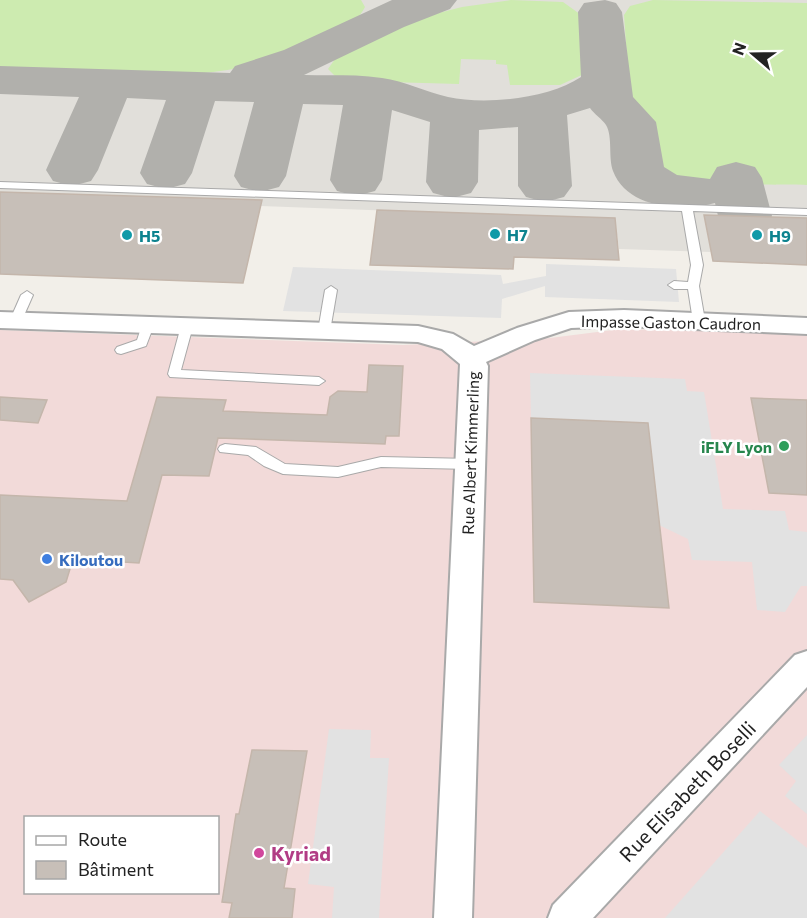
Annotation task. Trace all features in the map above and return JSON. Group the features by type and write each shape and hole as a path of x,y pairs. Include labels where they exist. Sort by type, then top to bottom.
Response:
{"street":[{"name":"Impasse Gaston Caudron","path":"471,358 525,334 569,320 624,318 807,326"},
{"name":"Rue Albert Kimmerling","path":"8,320 418,334 449,341 471,358 475,366 453,918"},
{"name":"Rue Elisabeth Boselli","path":"567,918 807,665"}],"lane":[{"path":"0,185 807,212"},
{"path":"687,208 697,265 693,286 699,321"},
{"path":"674,285 693,286"},
{"path":"324,331 331,290"},
{"path":"8,320 27,295"},
{"path":"121,350 142,343 148,325"},
{"path":"187,326 174,375 319,381"},
{"path":"225,448 251,450 269,463 284,469 338,472 381,462 471,464"}],"shaded area":[{"path":"0,0 807,0 807,218 704,215 711,252 619,249 615,219 261,206 261,200 0,192"},
{"path":"546,264 676,269 679,302 545,297 545,286 502,299 501,318 283,311 293,267 501,275 503,284 546,276"},
{"path":"690,329 807,334 807,918 0,918 0,330 403,345 550,338 613,330"},
{"path":"530,373 685,379 687,391 704,392 723,509 785,511 789,530 807,532 807,586 801,586 785,612 757,610 752,562 692,560 688,539 659,525 648,423 531,418"},
{"path":"329,729 371,730 370,758 389,758 379,918 332,918 334,887 308,884"},
{"path":"807,735 807,814 785,796 796,781 779,765"},
{"path":"760,811 807,848 807,918 665,918"}],"green space":[{"path":"0,0 361,0 365,7 350,25 336,34 277,58 239,68 200,74 120,76 0,69"},
{"path":"511,0 563,2 584,17 588,65 584,74 560,85 510,85 507,65 496,64 496,60 461,59 459,84 353,81 336,77 328,69 335,59 419,18 462,7"},
{"path":"653,0 807,3 807,185 698,181 676,178 659,172 649,165 643,146 640,111 637,105 630,101 624,15 630,6"}],"building":[{"name":"H5","path":"0,192 262,200 243,283 0,274"},
{"name":"H7","path":"377,210 615,218 619,260 514,257 513,269 370,265"},
{"name":"H9","path":"704,215 807,218 807,265 713,261"},
{"path":"369,365 403,366 399,436 386,436 385,444 218,438 209,476 162,475 139,563 73,559 66,582 29,602 13,580 0,579 0,495 127,501 157,397 226,400 223,411 327,415 330,397 338,391 367,392"},
{"path":"0,397 47,400 38,423 0,420"},
{"name":"iFLY Lyon","path":"751,398 807,400 807,495 769,493"},
{"path":"531,418 648,423 669,608 534,602"},
{"name":"Kyriad","path":"252,750 307,751 284,888 295,889 292,918 229,918 232,903 222,902 236,814 239,814"}],"taxiway":[{"path":"252,76 300,60 388,17 435,0"},
{"path":"600,12 609,101 631,122 639,171 650,182 666,190 696,192"},
{"path":"455,113 505,114 555,103 594,90 602,83 606,72"},
{"path":"0,80 379,92 455,113"},
{"path":"72,170 109,84"},
{"path":"166,173 195,87"},
{"path":"260,176 282,89"},
{"path":"356,180 370,92"},
{"path":"542,108 545,186"},
{"path":"452,182 455,113"},
{"path":"736,178 745,216"}],"place":[{"name":"H7","path":"495,234"},
{"name":"H5","path":"127,235"},
{"name":"H9","path":"757,235"},
{"name":"iFLY Lyon","path":"784,446"},
{"name":"Kiloutou","path":"47,559"},
{"name":"Kyriad","path":"259,853"}]}
